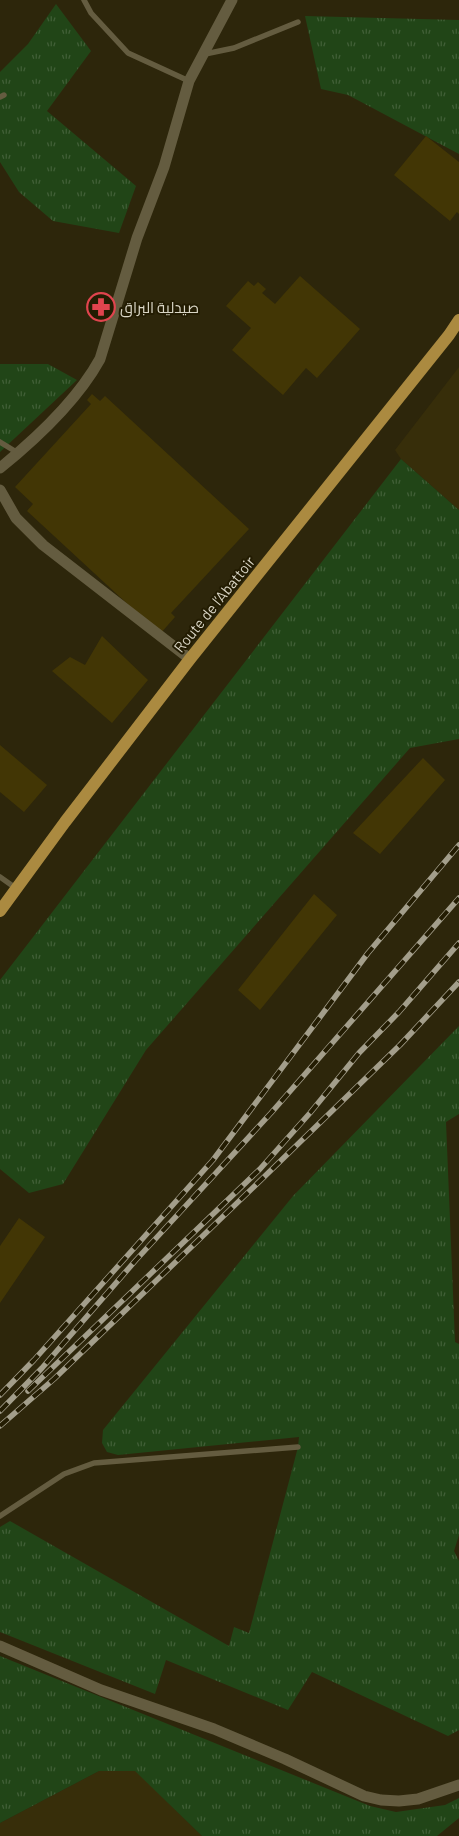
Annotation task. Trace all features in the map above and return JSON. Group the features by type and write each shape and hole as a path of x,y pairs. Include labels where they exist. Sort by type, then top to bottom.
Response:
{"main road":[{"name":"Route de l’Abattoir","path":"0,911 18,889 65,822 190,660 437,351 459,320"}],"street":[{"path":"0,468 73,399 90,377 100,359 137,238 164,167 189,81 232,0"},
{"path":"0,490 16,518 43,544 190,660"},
{"path":"0,1646 101,1690 214,1729 285,1759 364,1796 398,1801 418,1799 459,1785"}],"lane":[{"path":"84,0 91,13 128,53 189,81"},
{"path":"203,54 234,48 298,22"},
{"path":"0,442 18,453"},
{"path":"0,877 18,889"},
{"path":"0,1516 64,1474 94,1464 298,1447"}],"shaded area":[{"path":"459,367 459,510 401,459 395,450"},
{"path":"99,1771 136,1771 202,1836 0,1836 0,1823"}],"green space":[{"path":"56,4 91,51 47,111 136,186 119,233 53,221 19,192 0,162 0,72 28,44"},
{"path":"305,16 459,20 459,154 348,95 321,89"},
{"path":"0,364 48,364 77,380 0,452"},
{"path":"401,459 459,510 459,739 410,748 146,1050 63,1184 29,1193 0,1169 0,980"},
{"path":"459,1026 459,1114 446,1122 455,1342 459,1344 459,1535 454,1551 459,1561 459,1730 448,1736 312,1672 288,1710 166,1660 155,1694 0,1632 0,1527 10,1521 229,1646 234,1627 249,1633 298,1447 299,1437 118,1455 107,1452 102,1443 103,1430 293,1196"},
{"path":"0,1656 370,1806 396,1812 445,1805 459,1798 459,1818 437,1836 202,1836 135,1771 99,1771 0,1823"}],"building":[{"path":"426,136 459,162 459,214 457,212 450,221 394,175"},
{"path":"300,276 360,329 317,378 306,368 283,395 232,350 251,328 226,306 248,281 254,286 258,282 266,289 262,293 275,304"},
{"path":"92,394 100,401 105,396 249,529 171,613 175,617 160,634 27,511 33,504 15,487 91,404 87,400"},
{"path":"102,636 148,680 112,723 52,671 70,657 85,665"},
{"path":"0,745 47,785 24,812 0,792"},
{"path":"423,758 445,780 380,854 353,833"},
{"path":"314,894 337,915 260,1010 238,990"},
{"path":"19,1218 45,1237 0,1303 0,1246"}],"railway":[{"path":"0,1395 34,1360 213,1160 368,953 459,845"},
{"path":"0,1411 42,1368 136,1260 271,1113 459,898"},
{"path":"28,1391 260,1169 310,1113 359,1053 399,1012 459,943"},
{"path":"0,1426 54,1379 264,1177 400,1045 459,982"}],"place":[{"name":"صيدلية البراق","path":"101,307"}]}
